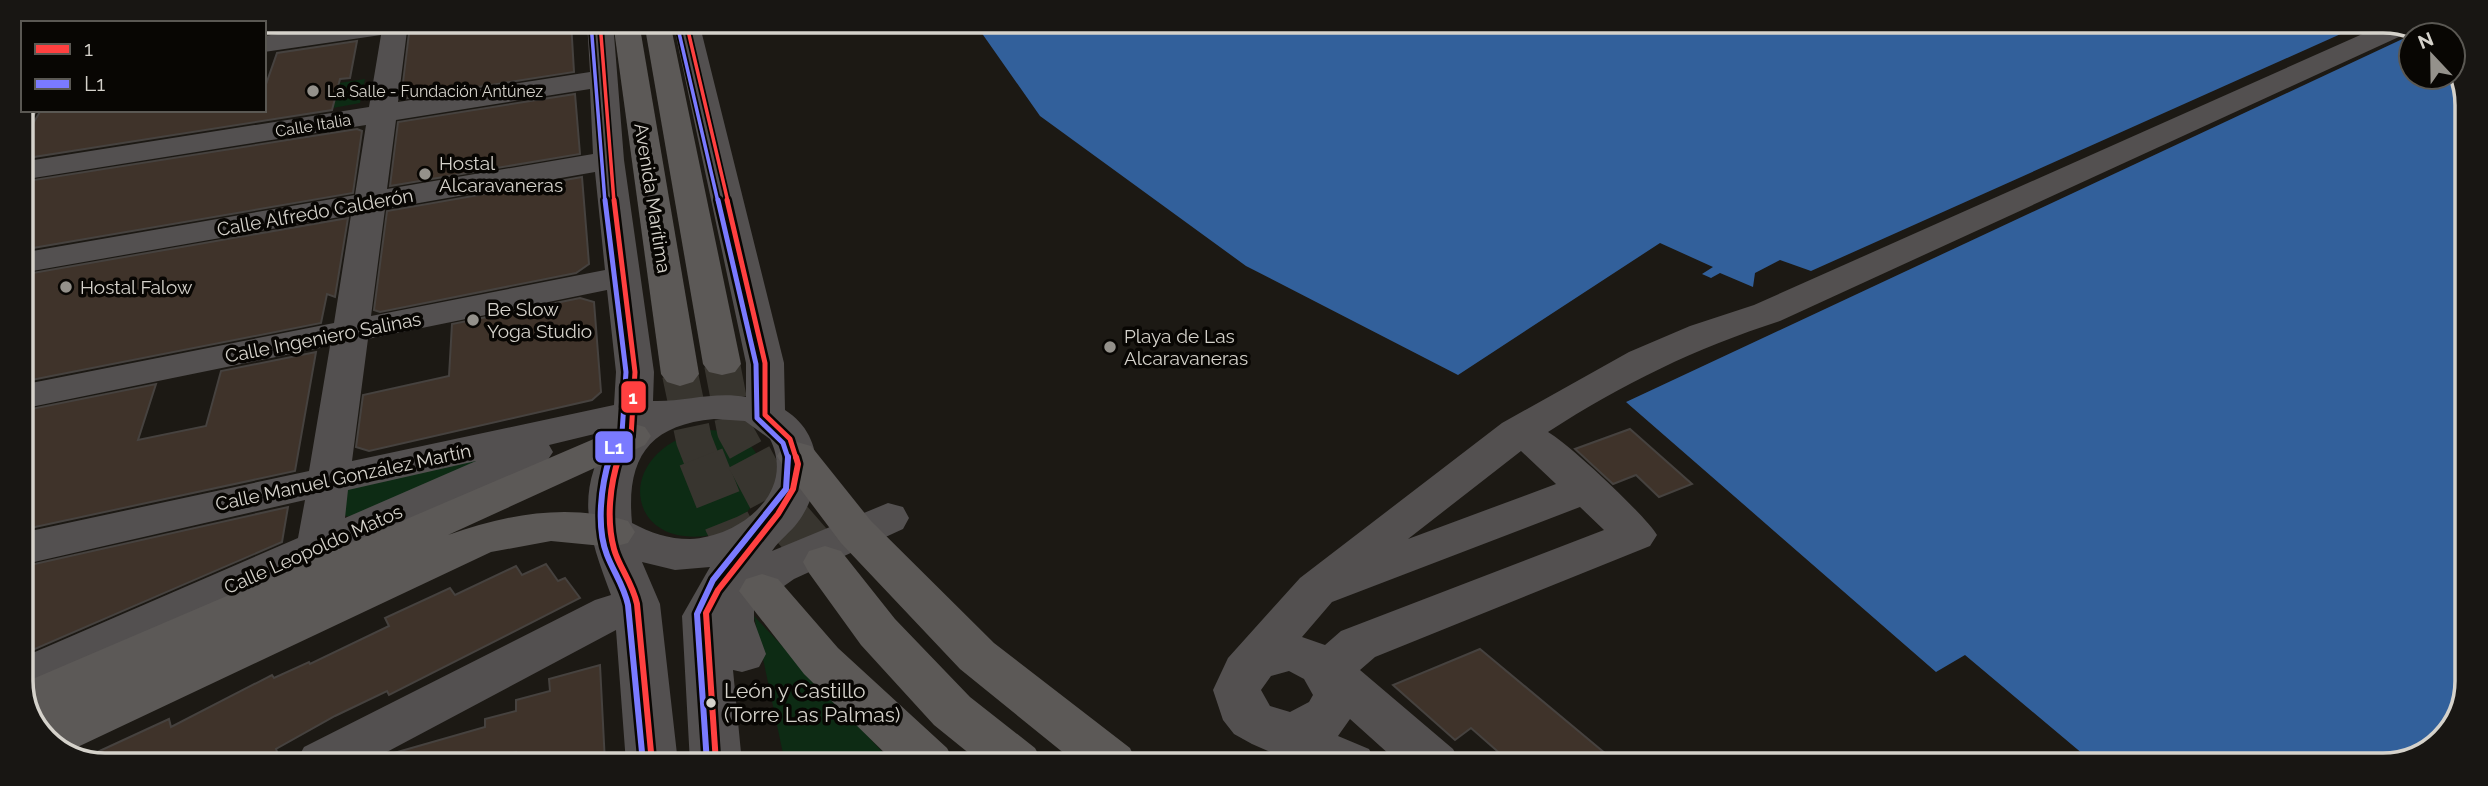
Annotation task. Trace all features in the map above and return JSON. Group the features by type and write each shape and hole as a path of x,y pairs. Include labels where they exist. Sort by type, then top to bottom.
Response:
{"highway":[{"name":"Avenida Marítima","path":"615,33 681,374"},
{"name":"Avenida Marítima","path":"668,33 722,365"},
{"path":"36,699 634,420"},
{"path":"797,456 856,537 977,656 1099,753"},
{"path":"57,734 454,549 497,533 533,525 575,524 613,532"},
{"path":"856,537 878,632 952,711 1004,753"},
{"path":"762,592 821,661 918,753"}],"street":[{"path":"266,44 338,33"},
{"path":"319,546 383,113 403,33"},
{"path":"613,33 605,78 609,160 635,372 634,420 614,472 610,513 614,550 634,594 651,753"},
{"path":"669,33 765,363 765,415"},
{"path":"1326,753 1252,722 1237,700 1241,676 1316,590 1446,483 1516,432 1608,377 1721,325 1767,313 2385,33"},
{"name":"Calle Italia","path":"33,169 605,78"},
{"name":"Calle Alfredo Calderón","path":"33,261 609,160"},
{"name":"Calle Ingeniero Salinas","path":"33,395 625,276"},
{"path":"634,420 723,406 765,415 780,425 797,456 794,492 739,566 720,585 705,617 715,753"},
{"name":"Calle Manuel González Martín","path":"33,546 329,479 634,420"},
{"name":"Calle Leopoldo Matos","path":"33,674 319,546 634,420"},
{"path":"1327,670 1357,644 1635,535 1538,443 1516,432"},
{"path":"1316,590 1588,488"},
{"path":"613,532 651,552 680,555 719,551 765,528"},
{"path":"742,654 730,613 738,591 763,574 856,537"},
{"path":"339,753 611,612 634,594"},
{"path":"1249,666 1274,654 1303,655 1327,670 1422,753"},
{"path":"1280,733 1313,728 1326,719 1338,695 1327,670"}],"green space":[{"path":"365,79 360,103 333,108 339,83"},
{"path":"705,430 734,434 752,447 760,466 760,486 751,507 735,524 712,535 684,536 669,532 656,525 642,505 642,479 647,466 662,449"},
{"path":"495,455 351,518 344,515 344,485"},
{"path":"754,616 884,753 783,753"}],"water":[{"path":"982,33 2343,33 1811,271 1780,260 1755,273 1753,287 1720,273 1711,278 1702,274 1713,267 1660,243 1458,375 1246,266 1040,116"},
{"path":"2397,42 2397,91 2453,91 2455,100 2455,681 2452,699 2443,721 2419,743 2406,749 2383,753 2082,753 1965,655 1936,672 1626,402"}],"building":[{"path":"409,33 572,33 574,72 401,99"},
{"name":"La Salle - Fundación Antúnez","path":"357,41 350,78 340,79 332,110 33,157 33,124 40,112 266,112 266,84 277,53"},
{"path":"575,94 580,154 390,186 398,122"},
{"path":"357,129 362,131 353,193 33,248 33,180"},
{"path":"582,177 589,264 576,273 380,312 374,310 387,211"},
{"path":"348,218 335,297 327,294 321,323 33,380 33,273"},
{"path":"580,298 594,302 601,392 592,400 369,451 356,447 363,395 449,376 452,324"},
{"path":"316,352 295,471 33,527 33,409 156,384 138,440 206,426 221,371"},
{"path":"1630,429 1692,484 1659,497 1636,475 1613,484 1575,449"},
{"path":"288,507 282,542 33,650 33,564"},
{"path":"546,564 558,581 565,578 580,598 389,695 387,691 335,716 276,749 278,753 97,752 169,719 171,727 272,675 274,678 309,662 310,664 389,626 385,618 450,588 455,595 516,566 522,575"},
{"path":"1480,649 1605,753 1499,753 1471,728 1455,740 1393,685"},
{"path":"600,665 604,753 394,753 485,727 485,719 516,711 516,700 550,691 549,679"}],"tunnel":[{"path":"722,364 735,431 750,458"},
{"path":"680,374 694,440 701,458"},
{"path":"701,457 727,522 754,575"},
{"path":"749,457 773,502 825,562"}],"transit line":[{"name":"L1","path":"592,33 600,161 626,372 622,433 612,450 606,469 601,514 606,553 624,586 628,605 642,753"},
{"name":"1","path":"601,33 609,160 635,372 631,436 620,453 614,472 610,513 614,550 632,583 637,604 651,753"},
{"name":"L1","path":"679,33 756,364 757,418 783,443 788,457 786,489 774,507 758,522 732,560 713,580 697,614 706,753"},
{"name":"1","path":"689,33 765,363 765,415 790,439 798,464 793,489 778,514 718,590 706,613 715,753"}],"place":[{"name":"La Salle - Fundación Antúnez","path":"313,91"},
{"name":"Hostal Alcaravaneras","path":"425,174"},
{"name":"Hostal Falow","path":"66,287"},
{"name":"Be Slow Yoga Studio","path":"473,320"},
{"name":"Playa de Las Alcaravaneras","path":"1110,347"},
{"name":"León y Castillo (Torre Las Palmas)","path":"711,703"}]}
